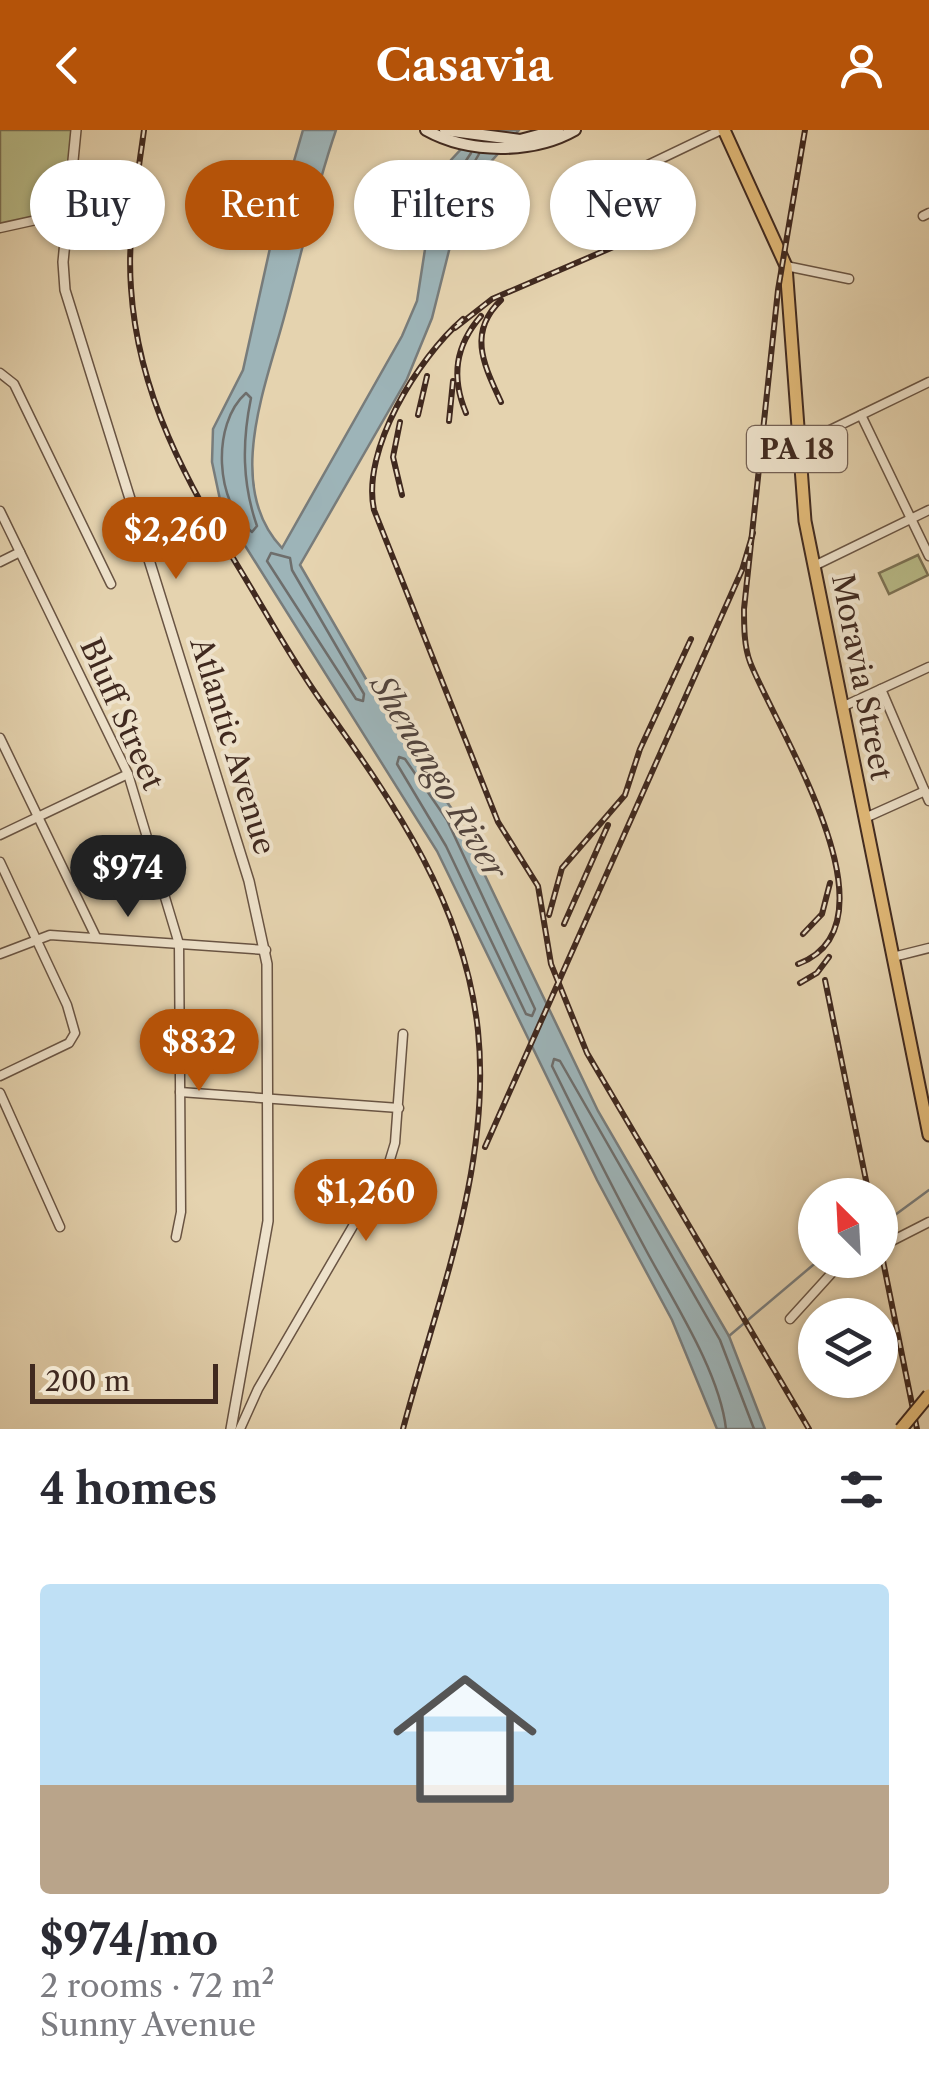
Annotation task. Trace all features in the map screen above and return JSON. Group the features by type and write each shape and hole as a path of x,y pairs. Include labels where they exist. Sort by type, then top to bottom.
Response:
{"main road":[{"path":"426,130 468,139 540,145 575,130"},
{"path":"445,130 468,139"},
{"path":"506,143 558,130"},
{"name":"PA 18","path":"723,130 786,266"},
{"name":"Moravia Street","path":"786,266 797,446 814,566 893,957 923,1073 928,1129"},
{"path":"901,1429 929,1394"}],"street":[{"name":"Atlantic Avenue","path":"73,160 76,130"},
{"path":"659,160 723,130"},
{"path":"0,228 30,221"},
{"name":"Atlantic Avenue","path":"64,250 68,302 249,881 266,950 268,1221 231,1429"},
{"path":"786,266 849,279"},
{"path":"0,373 16,389 111,584"},
{"path":"797,446 929,382"},
{"path":"861,415 929,556"},
{"path":"814,566 929,510"},
{"name":"Bluff Street","path":"0,511 128,774 179,944 181,1212 176,1237"},
{"path":"0,562 20,552"},
{"path":"842,707 929,667"},
{"path":"881,689 929,801"},
{"path":"0,738 96,937"},
{"path":"0,773 13,766"},
{"path":"0,834 128,774"},
{"path":"865,818 927,790"},
{"path":"0,862 67,1005 74,1037 69,1044 0,1076"},
{"path":"0,954 34,938 96,937 266,950"},
{"path":"893,957 929,948"},
{"path":"240,1429 258,1389 388,1166 399,1108 404,1034"},
{"path":"180,1092 399,1108"},
{"path":"0,1093 60,1227"},
{"path":"898,1238 929,1222"},
{"path":"790,1318 828,1278"}],"green space":[{"path":"0,130 77,130 74,160 30,160 30,221 0,228"},
{"path":"918,555 928,575 889,594 879,573"}],"water":[{"path":"303,130 336,130 327,160 294,160"},
{"path":"479,130 519,130 492,160 451,160"},
{"path":"270,250 302,250 261,402 252,465 255,495 264,523 282,548 402,336 417,301 425,250 449,250 432,318 407,379 300,565 385,712 456,815 598,1111 729,1336 765,1429 717,1429 672,1320 597,1180 437,851 222,509 212,462 213,429 243,370"}],"waterway":[{"path":"898,1213 929,1190"},
{"path":"729,1336 798,1278"}],"railway":[{"path":"144,130 133,209 131,288 144,365 168,437 222,539 300,670 422,856 458,939 470,984 478,1031 477,1132 459,1232 403,1429"},
{"path":"798,964 828,942 839,909 836,868 824,822 750,662 744,609 778,290 805,130"},
{"path":"455,328 492,299 606,250"},
{"path":"501,300 484,325 482,350 501,402"},
{"path":"466,413 458,387 458,362 466,339 481,316"},
{"path":"463,319 428,357 397,407 376,460 374,510 498,822 538,886 551,964 587,1053 809,1429"},
{"path":"418,415 427,376"},
{"path":"449,421 453,381"},
{"path":"400,422 393,457 402,495"},
{"path":"485,1147 742,570 753,533"},
{"path":"549,915 562,868 625,795 640,749 691,639"},
{"path":"564,924 608,825"},
{"path":"803,934 822,914 830,883"},
{"path":"800,983 817,973 829,957"},
{"path":"825,980 866,1178"},
{"path":"886,1278 917,1429"}],"water label":[{"name":"Shenango River","path":"439,777"}]}
